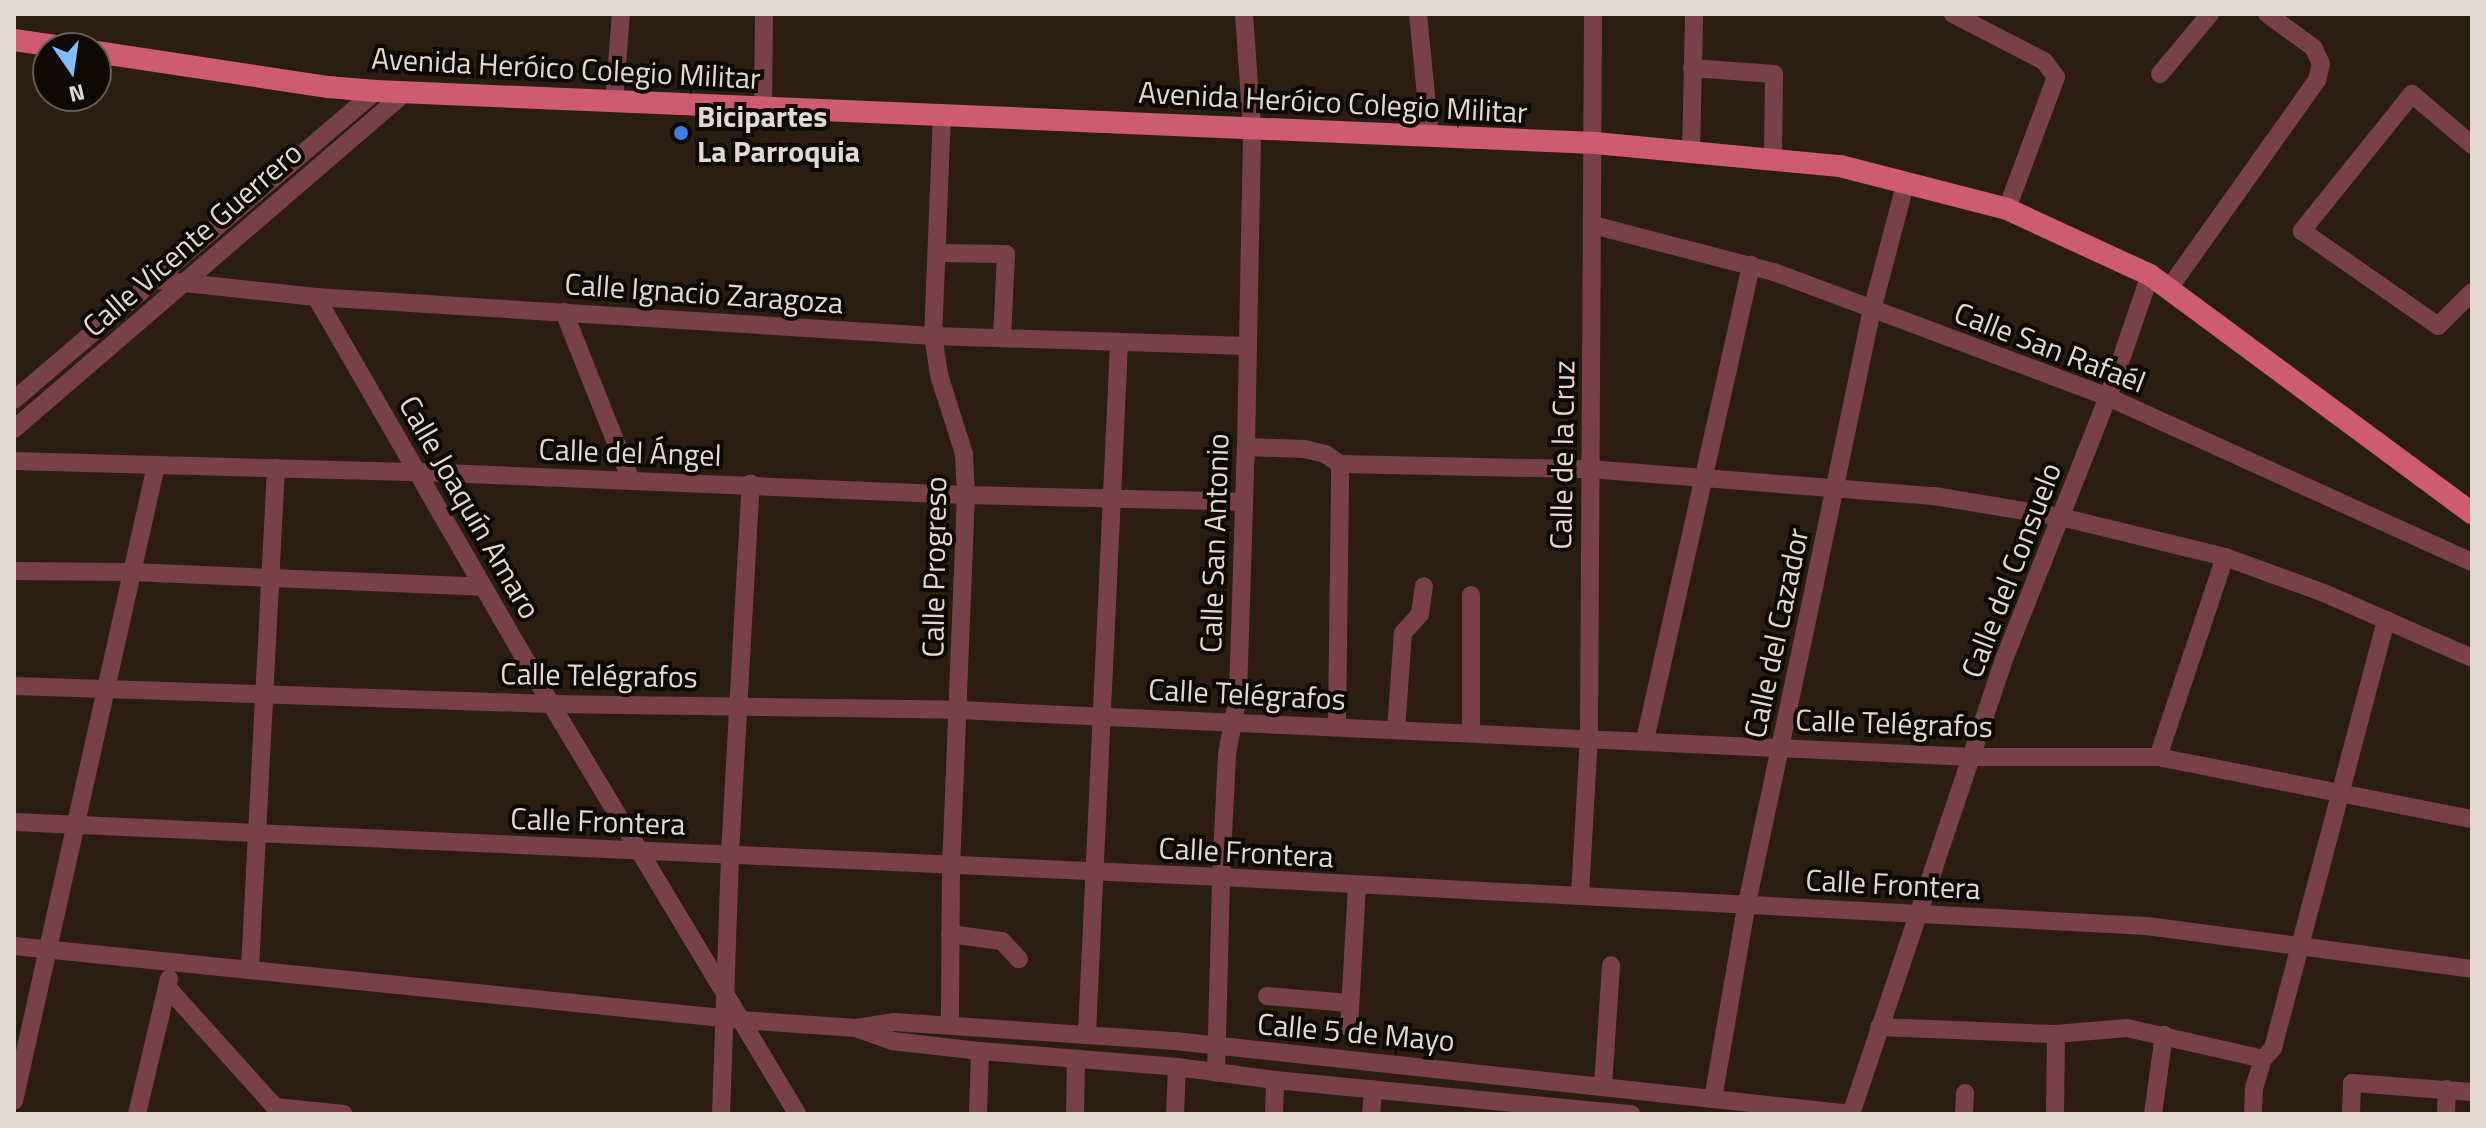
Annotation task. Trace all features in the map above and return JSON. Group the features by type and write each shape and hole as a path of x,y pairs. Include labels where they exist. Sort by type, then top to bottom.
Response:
{"main road":[{"name":"Avenida Heróico Colegio Militar","path":"112,54 328,87 376,91 1595,143 1840,166 2007,209 2150,275 2472,513"}],"street":[{"path":"614,102 621,14"},
{"path":"763,107 764,14"},
{"name":"Calle San Antonio","path":"1216,1073 1221,877 1227,754 1238,696 1246,447 1252,128 1244,14"},
{"path":"1418,14 1430,136"},
{"name":"Calle de la Cruz","path":"1580,896 1589,737 1589,469 1595,143 1593,14"},
{"path":"1691,151 1694,14"},
{"path":"1955,14 2044,61 2056,77 2007,209"},
{"path":"2160,74 2210,14"},
{"path":"2170,287 2317,80 2321,64 2314,48 2267,14"},
{"path":"1692,68 1774,74 1773,159"},
{"name":"Calle Vicente Guerrero","path":"14,400 376,91"},
{"name":"Calle Vicente Guerrero","path":"14,429 407,91"},
{"path":"2472,145 2412,94 2302,231 2438,326 2472,292"},
{"name":"Calle Progreso","path":"942,114 933,336 939,375 964,454 966,495 951,866 950,1025"},
{"name":"Calle del Cazador","path":"1713,1099 1747,903 1872,310 1906,181"},
{"name":"Calle San Rafaél","path":"1593,225 1751,265 2108,397 2472,562"},
{"path":"937,253 1006,254 1002,338"},
{"path":"1645,740 1701,478 1751,265"},
{"name":"Calle del Consuelo","path":"1851,1114 2005,657 2108,397 2150,275"},
{"name":"Calle Ignacio Zaragoza","path":"157,280 316,297 933,336 1248,346"},
{"name":"Calle Joaquín Amaro","path":"316,297 551,704 724,990"},
{"path":"564,312 631,480"},
{"path":"1087,1033 1119,343"},
{"path":"1246,447 1304,449 1325,454 1340,464 1589,469 1934,496 2061,517 2225,557 2386,620 2472,658"},
{"name":"Calle del Ángel","path":"14,461 419,472 966,495 1244,502"},
{"path":"1337,726 1340,464"},
{"path":"14,1101 156,465"},
{"path":"250,968 276,468"},
{"path":"751,484 724,990 733,1019 797,1114"},
{"path":"2158,757 2225,557"},
{"path":"14,571 130,572 483,587"},
{"path":"1396,730 1403,633 1420,614 1424,586"},
{"path":"1471,595 1471,732"},
{"path":"2253,1114 2254,1088 2263,1059 2273,1048 2386,620"},
{"name":"Calle Telégrafos","path":"14,686 551,704 959,710 1972,757 2158,757 2472,819"},
{"name":"Calle Frontera","path":"14,822 258,836 1221,877 2147,926 2472,969"},
{"path":"1349,1028 1357,886"},
{"path":"950,934 1002,941 1019,959"},
{"name":"Calle 5 de Mayo","path":"14,946 733,1019 856,1028 895,1022 1087,1033 1603,1086 1713,1099 1754,1109 1851,1114"},
{"path":"137,1114 173,961"},
{"path":"1603,1086 1611,965"},
{"path":"167,987 272,1111 344,1114"},
{"path":"1267,996 1349,1003"},
{"path":"721,1114 733,1019"},
{"path":"1879,1027 2056,1034 2127,1028 2263,1059"},
{"name":"Calle 5 de Mayo","path":"856,1028 892,1041 1177,1067 1373,1089 1469,1106 1631,1114"},
{"path":"2055,1114 2056,1034"},
{"path":"2153,1114 2164,1035"},
{"path":"978,1114 980,1051"},
{"path":"1075,1114 1076,1059"},
{"path":"1175,1114 1177,1067"},
{"path":"1274,1114 1275,1080"},
{"path":"2351,1114 2352,1083 2472,1092"},
{"path":"1371,1114 1373,1089"},
{"path":"2446,1114 2447,1089"},
{"path":"1964,1114 1965,1093"}],"place":[{"name":"Bicipartes La Parroquia","path":"681,133"}]}
